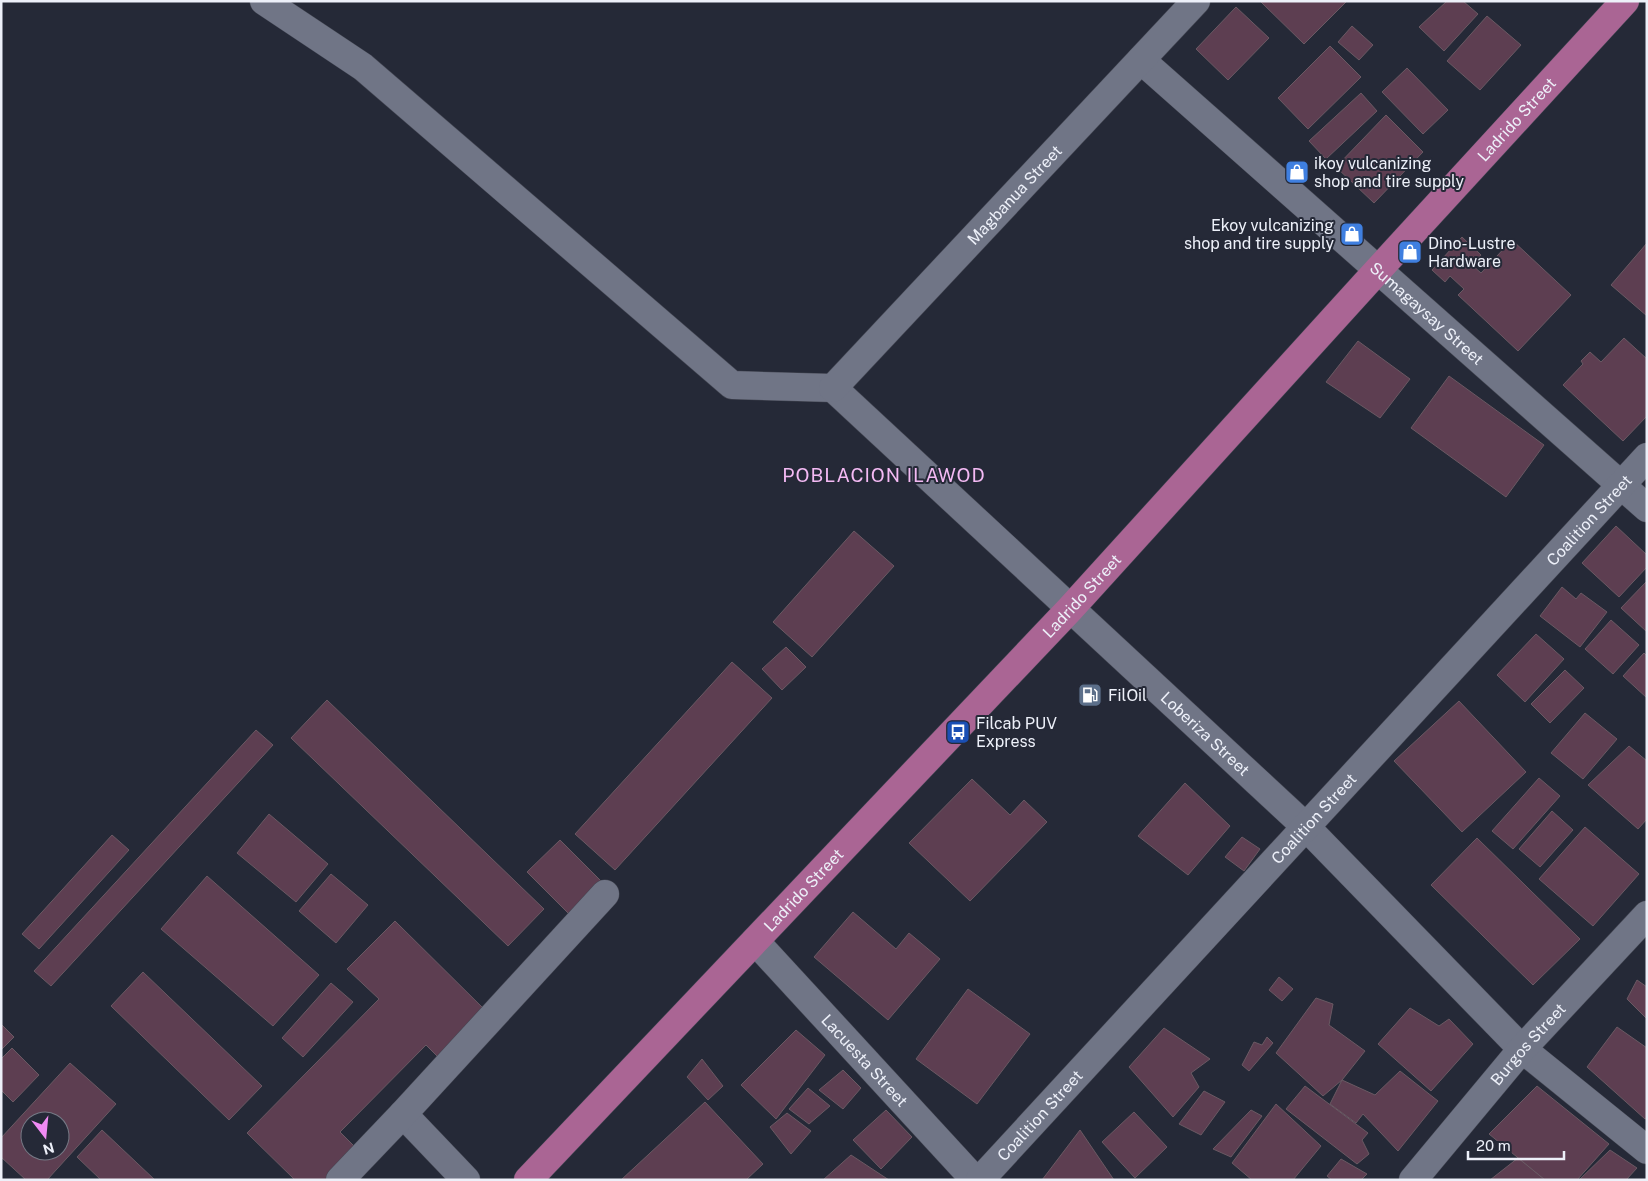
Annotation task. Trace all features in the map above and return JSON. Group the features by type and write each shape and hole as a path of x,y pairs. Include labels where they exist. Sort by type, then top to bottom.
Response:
{"main road":[{"name":"Ladrido Street","path":"528,1180 1070,609 1625,1"}],"street":[{"path":"264,1 363,67 732,385 833,388"},
{"name":"Magbanua Street","path":"833,388 1196,1"},
{"name":"Sumagaysay Street","path":"1141,60 1647,508"},
{"name":"Loberiza Street","path":"833,388 1306,828 1522,1049 1647,1150"},
{"name":"Coalition Street","path":"980,1180 1647,457"},
{"path":"340,1180 605,894"},
{"name":"Burgos Street","path":"1413,1180 1522,1049 1647,915"},
{"name":"Lacuesta Street","path":"755,941 975,1180"},
{"path":"403,1114 466,1180"}],"building":[{"path":"1260,1 1347,1 1304,44"},
{"path":"1447,1 1463,1 1478,14 1444,51 1419,27"},
{"path":"1236,7 1269,38 1228,80 1196,49"},
{"path":"1487,16 1521,45 1480,90 1447,61"},
{"path":"1352,26 1373,45 1359,60 1338,42"},
{"path":"1330,46 1361,77 1308,129 1278,98"},
{"path":"1407,68 1448,110 1423,134 1382,92"},
{"path":"1361,93 1377,111 1326,159 1309,141"},
{"path":"1386,115 1423,152 1374,203 1336,167"},
{"path":"1462,237 1481,255 1472,265 1481,273 1512,240 1571,295 1518,351 1458,295 1464,289 1450,276 1445,282 1432,270"},
{"path":"1647,243 1647,316 1611,285"},
{"path":"1624,338 1647,359 1647,416 1623,441 1563,385 1583,364 1581,361 1590,352 1601,362"},
{"path":"1358,341 1410,379 1380,418 1326,382"},
{"path":"1449,376 1544,445 1506,497 1411,428"},
{"path":"1616,526 1647,555 1647,567 1619,597 1582,563"},
{"path":"854,531 894,566 812,657 773,622"},
{"path":"1647,581 1647,632 1621,608"},
{"path":"1562,587 1576,599 1581,593 1607,612 1580,647 1540,616"},
{"path":"1611,620 1639,645 1613,674 1585,649"},
{"path":"1536,634 1564,659 1525,702 1497,675"},
{"path":"786,647 806,667 782,690 762,669"},
{"path":"1644,653 1647,656 1647,698 1623,676"},
{"path":"732,662 772,698 615,870 575,834"},
{"path":"1565,670 1584,688 1550,723 1531,704"},
{"path":"327,700 544,909 508,946 291,738"},
{"path":"1459,701 1526,772 1462,832 1394,761"},
{"path":"1585,713 1617,739 1583,779 1551,753"},
{"path":"256,730 273,745 51,986 34,971"},
{"path":"1629,746 1647,761 1647,819 1638,829 1588,785"},
{"path":"1539,778 1560,796 1513,849 1492,831"},
{"path":"972,779 1010,815 1024,800 1047,822 970,901 909,843"},
{"path":"1185,783 1230,826 1188,875 1138,836"},
{"path":"1552,811 1573,830 1540,867 1519,849"},
{"path":"269,814 328,864 296,902 237,853"},
{"path":"1585,827 1639,874 1593,926 1539,879"},
{"path":"112,835 129,850 39,949 22,934"},
{"path":"1242,837 1260,849 1244,871 1225,857"},
{"path":"1477,838 1580,939 1533,985 1431,885"},
{"path":"560,840 605,885 572,917 527,872"},
{"path":"331,874 368,905 336,943 299,911"},
{"path":"207,876 319,975 273,1026 161,929"},
{"path":"853,912 896,949 909,933 940,959 888,1020 814,957"},
{"path":"395,921 486,1011 439,1058 426,1045 340,1132 356,1148 325,1180 295,1180 247,1133 379,999 347,969"},
{"path":"143,972 262,1086 229,1120 111,1006"},
{"path":"1279,977 1293,989 1282,1001 1269,990"},
{"path":"1637,980 1647,987 1647,1019 1627,999"},
{"path":"331,983 353,1002 303,1057 282,1038"},
{"path":"968,989 1030,1034 977,1104 916,1059"},
{"path":"1316,998 1333,1004 1329,1025 1365,1051 1342,1080 1323,1096 1276,1053"},
{"path":"1410,1008 1439,1026 1449,1019 1473,1044 1431,1091 1378,1044"},
{"path":"1,1024 14,1037 1,1050"},
{"path":"1617,1027 1647,1048 1647,1118 1645,1119 1587,1067"},
{"path":"1164,1028 1210,1059 1191,1073 1199,1087 1173,1117 1129,1067"},
{"path":"796,1030 825,1055 776,1119 741,1085"},
{"path":"1267,1037 1273,1043 1249,1071 1242,1065 1254,1042 1262,1045"},
{"path":"12,1048 39,1075 13,1102 1,1090 1,1059"},
{"path":"702,1059 723,1086 708,1100 687,1077"},
{"path":"70,1063 116,1104 70,1155 70,1111 26,1111"},
{"path":"843,1070 861,1088 843,1109 819,1090"},
{"path":"1400,1071 1438,1101 1398,1151 1363,1114 1356,1123 1330,1104 1342,1080 1375,1095"},
{"path":"1305,1086 1368,1133 1362,1140 1369,1154 1357,1164 1286,1109"},
{"path":"1537,1086 1609,1144 1577,1180 1545,1180 1489,1134"},
{"path":"808,1088 830,1106 809,1124 789,1109"},
{"path":"1204,1091 1225,1102 1201,1135 1179,1124"},
{"path":"705,1102 763,1164 746,1180 621,1180"},
{"path":"1276,1104 1321,1146 1293,1180 1252,1180 1232,1163"},
{"path":"886,1110 912,1137 881,1169 853,1140"},
{"path":"1251,1110 1262,1116 1231,1157 1213,1149"},
{"path":"1134,1112 1167,1147 1135,1178 1102,1142"},
{"path":"787,1113 811,1131 791,1154 770,1127"},
{"path":"20,1117 20,1161 64,1161 47,1180 26,1180 1,1157 1,1138"},
{"path":"102,1130 155,1180 101,1180 77,1157"},
{"path":"1080,1130 1114,1180 1042,1180"},
{"path":"1610,1150 1637,1168 1626,1180 1579,1180"},
{"path":"851,1155 889,1180 823,1180"},
{"path":"1518,1158 1545,1180 1490,1180"},
{"path":"1341,1159 1367,1174 1361,1180 1332,1180 1327,1176"}],"place":[{"name":"ikoy vulcanizing shop and tire supply","path":"1297,172"},
{"name":"Ekoy vulcanizing shop and tire supply","path":"1352,234"},
{"name":"Dino-Lustre Hardware","path":"1410,252"},
{"name":"FilOil","path":"1090,695"},
{"name":"Filcab PUV Express","path":"958,732"}],"district":[{"name":"POBLACION ILAWOD","path":"884,475"}]}
